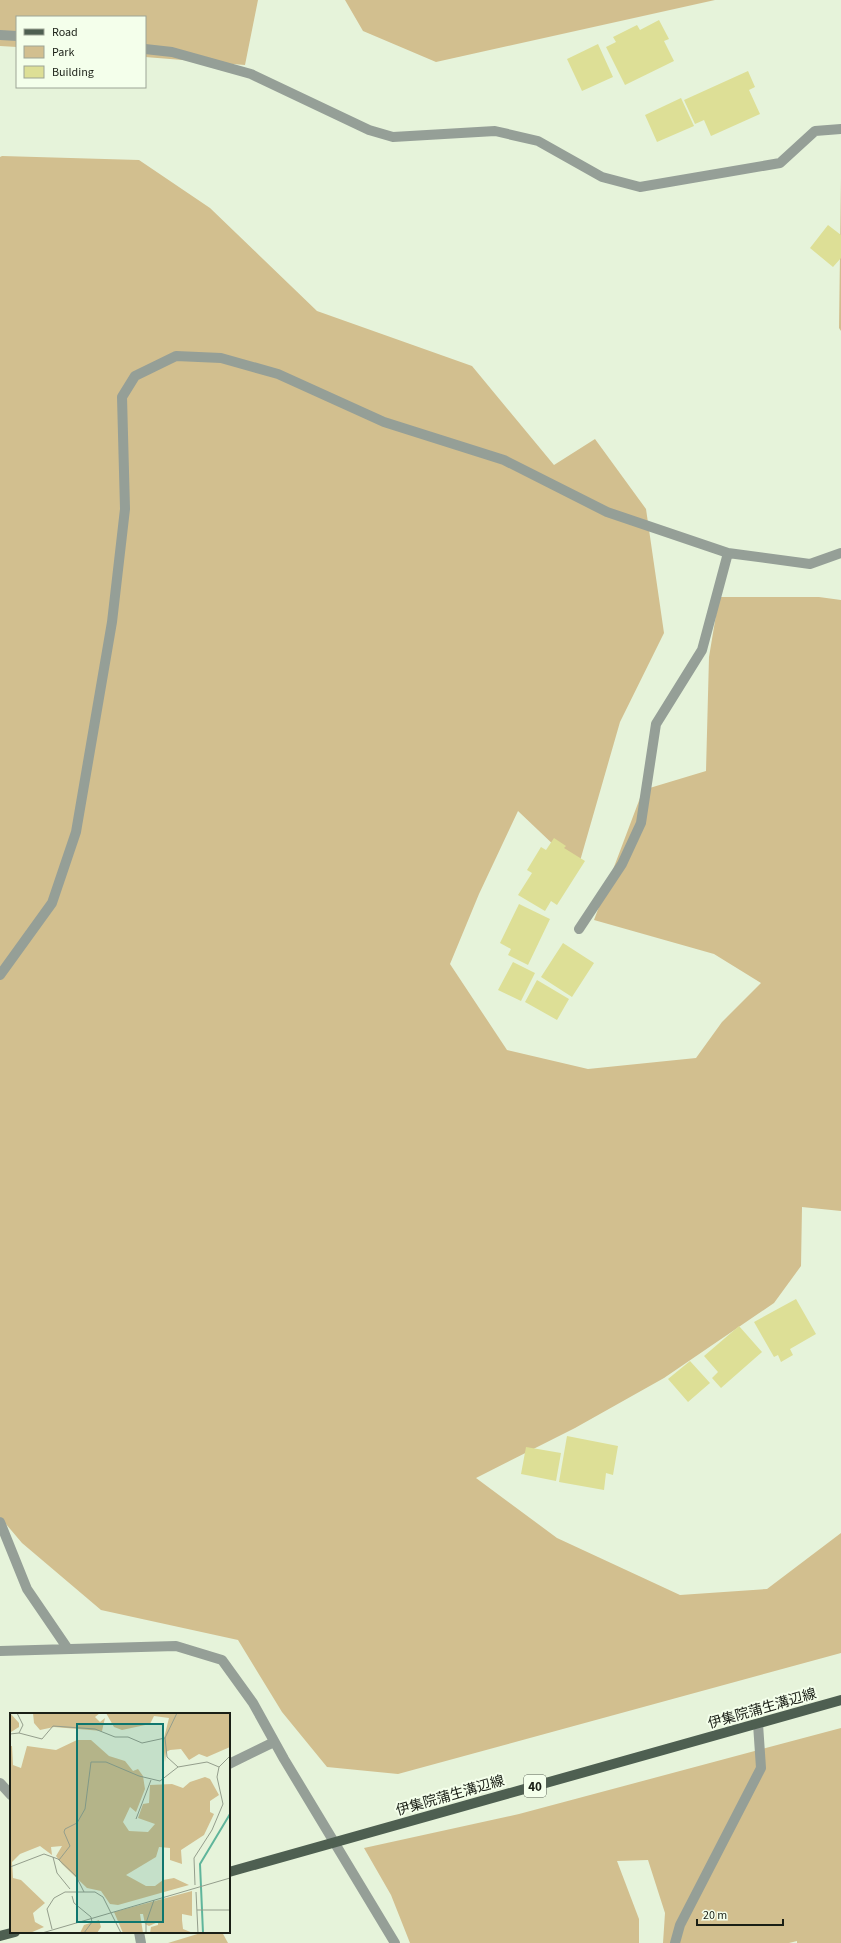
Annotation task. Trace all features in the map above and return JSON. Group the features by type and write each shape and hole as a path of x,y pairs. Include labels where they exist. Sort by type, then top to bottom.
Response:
{"main road":[{"name":"伊集院蒲生溝辺線","path":"230,1872 841,1700"},
{"path":"0,1936 11,1933"}],"street":[{"path":"0,35 16,36"},
{"path":"146,49 172,52 250,74 369,130 387,136 393,137 495,131 538,142 602,177 640,187 780,164 815,131 841,129"},
{"path":"0,975 52,903 76,832 112,622 125,509 122,397 135,376 176,356 221,358 278,374 384,422 504,460 607,512 728,553 810,564 841,553"},
{"path":"579,929 622,864 641,823 656,724 702,650 728,553"},
{"path":"0,1522 27,1589 68,1649"},
{"path":"0,1651 176,1646 222,1660 253,1703 284,1759 395,1943"},
{"path":"675,1943 680,1925 761,1768 758,1724"},
{"path":"230,1764 274,1742"},
{"path":"0,1783 10,1794"},
{"path":"140,1933 141,1943"}],"green space":[{"path":"0,0 258,0 245,65 146,57 146,16 16,16 16,47 0,46"},
{"path":"345,0 715,0 436,62 363,31"},
{"path":"0,157 139,160 210,208 317,311 472,366 554,465 595,439 646,509 664,633 620,722 578,868 518,811 479,894 450,964 507,1050 588,1069 696,1058 722,1022 761,983 714,954 594,920 643,790 706,771 709,657 719,597 819,597 841,600 841,1211 802,1207 801,1266 774,1303 664,1378 575,1428 476,1478 557,1538 680,1595 767,1589 841,1533 841,1653 398,1774 327,1767 282,1712 238,1640 101,1610 22,1543 0,1517"},
{"path":"841,178 841,331 839,328"},
{"path":"841,1728 841,1943 797,1943 797,1941 789,1943 663,1943 665,1913 648,1860 617,1861 639,1919 639,1943 410,1943 391,1895 364,1848 519,1814"},
{"path":"201,1933 223,1933 228,1943 168,1943"}],"building":[{"path":"659,20 669,39 664,41 674,61 625,85 606,47 616,42 613,37 637,25 640,30"},
{"path":"598,44 613,77 582,91 567,59"},
{"path":"748,71 755,87 749,90 760,114 711,136 704,120 695,124 684,100"},
{"path":"681,98 694,126 657,142 645,115"},
{"path":"828,225 841,235 841,258 833,267 810,248"},
{"path":"554,838 566,846 564,848 585,861 557,905 551,901 545,911 518,895 532,873 527,870 541,847 546,850"},
{"path":"519,904 550,919 528,965 508,955 511,949 500,943"},
{"path":"563,943 594,963 572,997 541,977"},
{"path":"513,962 535,973 521,1001 498,990"},
{"path":"537,980 569,999 557,1020 525,1002"},
{"path":"796,1299 816,1334 790,1349 793,1355 781,1362 778,1355 774,1357 754,1322"},
{"path":"739,1326 762,1352 721,1388 712,1378 718,1372 704,1356"},
{"path":"690,1361 710,1383 688,1402 668,1379"},
{"path":"567,1436 618,1446 613,1475 606,1473 604,1490 559,1482"},
{"path":"526,1447 561,1453 556,1481 521,1474"}]}
